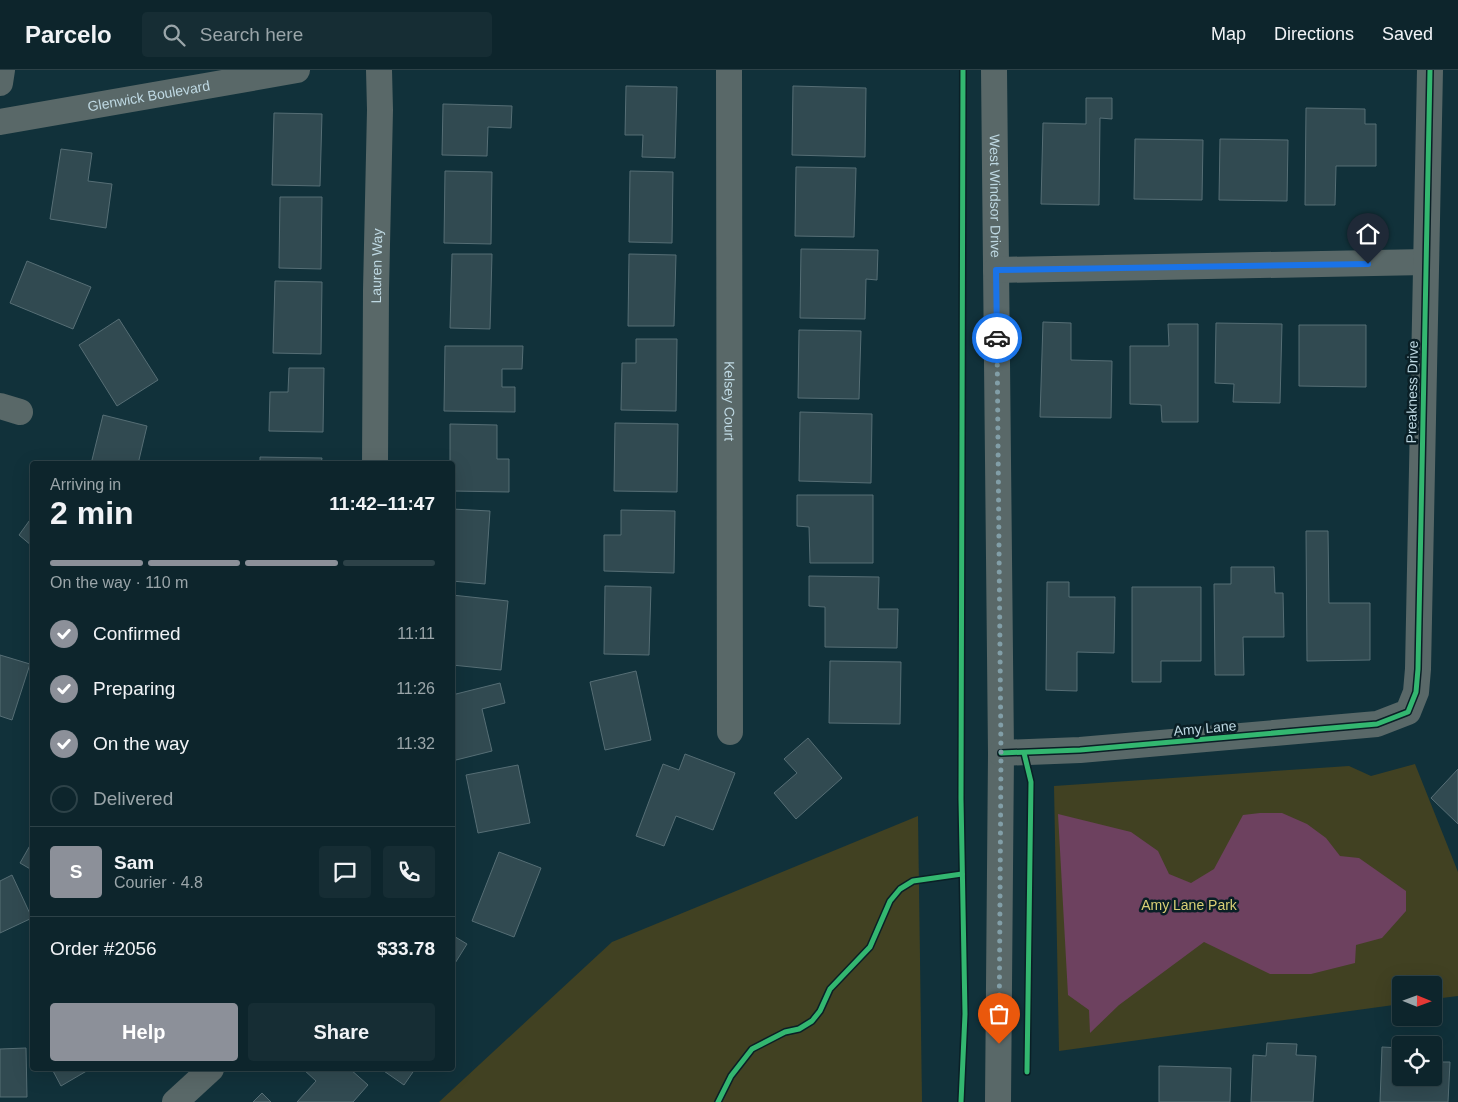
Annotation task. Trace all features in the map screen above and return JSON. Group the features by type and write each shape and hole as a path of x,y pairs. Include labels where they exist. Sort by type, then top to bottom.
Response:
{"street":[{"path":"0,83 2,70"},
{"name":"Glenwick Boulevard","path":"0,122 297,70"},
{"name":"Lauren Way","path":"375,461 379,70"},
{"name":"Kelsey Court","path":"729,70 730,732"},
{"name":"West Windsor Drive","path":"994,70 1001,754 998,1102"},
{"name":"Preakness Drive","path":"1408,712 1416,692 1418,669 1430,70"},
{"path":"996,270 1426,262"},
{"name":"Amy Lane","path":"1001,754 1080,750 1377,724 1408,712"},
{"path":"175,1102 209,1071"}],"green space":[{"name":"Amy Lane Park","path":"1415,764 1458,872 1458,996 1442,998 1442,976 1392,976 1392,1005 1059,1051 1054,786 1349,766 1371,776"},
{"path":"918,816 922,1102 439,1102 612,942"}],"shaded area":[{"path":"1282,813 1307,824 1326,838 1340,856 1359,858 1406,891 1406,911 1382,938 1356,945 1355,963 1311,974 1270,974 1204,942 1119,1005 1090,1033 1089,1010 1068,995 1058,814 1131,832 1158,851 1169,874 1191,883 1214,869 1243,815"}],"building":[{"path":"626,86 677,87 675,158 642,157 643,135 625,135"},
{"path":"793,86 866,88 865,157 792,155"},
{"path":"1086,98 1112,98 1112,119 1100,118 1099,205 1041,204 1043,123 1086,124"},
{"path":"443,104 512,106 511,128 488,127 487,156 442,155"},
{"path":"1306,108 1365,109 1365,124 1376,124 1376,166 1336,166 1335,205 1305,205"},
{"path":"274,113 322,114 320,186 272,185"},
{"path":"1135,139 1203,140 1202,200 1134,199"},
{"path":"1220,139 1288,140 1287,201 1219,200"},
{"path":"61,149 92,153 88,181 112,184 106,228 50,219"},
{"path":"796,167 856,168 854,237 795,236"},
{"path":"445,171 492,172 491,244 444,243"},
{"path":"630,171 673,172 672,243 629,242"},
{"path":"280,197 322,197 321,269 279,268"},
{"path":"801,249 878,250 877,280 866,279 865,319 800,318"},
{"path":"452,254 492,254 490,329 450,328"},
{"path":"629,254 676,255 674,326 628,326"},
{"path":"27,261 91,287 73,329 10,303"},
{"path":"275,281 322,282 321,354 273,353"},
{"path":"119,319 158,380 117,406 79,345"},
{"path":"1043,322 1071,323 1071,360 1112,361 1111,418 1040,417"},
{"path":"1216,323 1282,324 1280,403 1233,402 1234,384 1215,383"},
{"path":"1168,324 1198,324 1198,422 1162,422 1161,405 1130,404 1130,346 1169,346"},
{"path":"1299,325 1366,325 1366,387 1299,386"},
{"path":"799,330 861,331 859,399 798,398"},
{"path":"636,339 677,339 676,411 621,410 622,363 636,363"},
{"path":"445,346 523,346 522,369 502,369 502,387 515,387 515,412 444,411"},
{"path":"289,368 324,368 323,432 269,431 270,392 288,392"},
{"path":"800,412 872,414 871,483 799,481"},
{"path":"103,415 147,426 139,461 92,461"},
{"path":"615,423 678,424 677,492 614,491"},
{"path":"450,424 497,425 497,459 509,459 509,492 455,491 455,461 450,461"},
{"path":"260,457 322,458 322,461 260,461"},
{"path":"797,495 873,495 873,563 810,563 809,527 797,526"},
{"path":"455,509 490,511 485,584 455,581"},
{"path":"621,510 675,511 674,573 604,571 604,535 621,535"},
{"path":"30,520 30,544 19,535"},
{"path":"1306,531 1328,531 1329,603 1370,603 1370,660 1307,661"},
{"path":"1231,567 1274,567 1275,593 1283,593 1284,637 1243,637 1244,675 1215,675 1214,584 1231,584"},
{"path":"809,576 879,577 878,609 898,609 897,648 825,647 825,607 809,606"},
{"path":"1047,582 1069,582 1069,597 1115,597 1114,653 1077,652 1077,691 1046,690"},
{"path":"605,586 651,587 649,655 604,654"},
{"path":"1132,587 1201,587 1201,661 1161,661 1161,682 1132,682"},
{"path":"455,595 508,601 501,670 455,665"},
{"path":"0,655 30,664 12,720 0,716"},
{"path":"830,661 901,662 900,724 829,723"},
{"path":"636,671 651,740 605,750 590,682"},
{"path":"500,683 505,703 482,709 492,751 455,760 455,694"},
{"path":"808,738 842,778 796,819 774,793 797,773 784,759"},
{"path":"685,754 735,773 713,830 676,816 664,846 636,836 663,764 679,770"},
{"path":"518,765 530,823 478,833 466,775"},
{"path":"1458,769 1458,824 1431,798"},
{"path":"30,846 30,869 20,863"},
{"path":"499,852 541,868 514,937 472,921"},
{"path":"12,875 30,914 30,919 0,933 0,881"},
{"path":"455,937 467,944 455,963"},
{"path":"1267,1043 1297,1044 1296,1055 1316,1056 1313,1102 1251,1102 1253,1055 1266,1056"},
{"path":"1382,1047 1392,1048 1392,1086 1442,1086 1442,1062 1450,1062 1448,1102 1380,1102"},
{"path":"26,1048 27,1097 0,1097 0,1049"},
{"path":"1159,1066 1231,1068 1230,1102 1159,1102"},
{"path":"53,1071 87,1071 61,1086"},
{"path":"305,1071 352,1071 368,1085 353,1102 297,1102 316,1081"},
{"path":"384,1071 414,1071 404,1085"},
{"path":"262,1093 271,1102 253,1102"}],"cycle path":[{"path":"961,1102 965,1014 961,799 963,70"},
{"path":"1001,753 1080,750 1377,724 1408,712 1416,692 1418,669 1430,70"},
{"path":"1024,753 1031,782 1027,1072"},
{"path":"718,1102 731,1076 752,1049 785,1032 799,1029 812,1021 820,1011 830,989 870,947 890,901 900,889 913,881 962,874"}],"way so far":[{"path":"997,338 1001,754 999,1044"}],"route":[{"path":"997,338 996,270 1368,264"}]}
